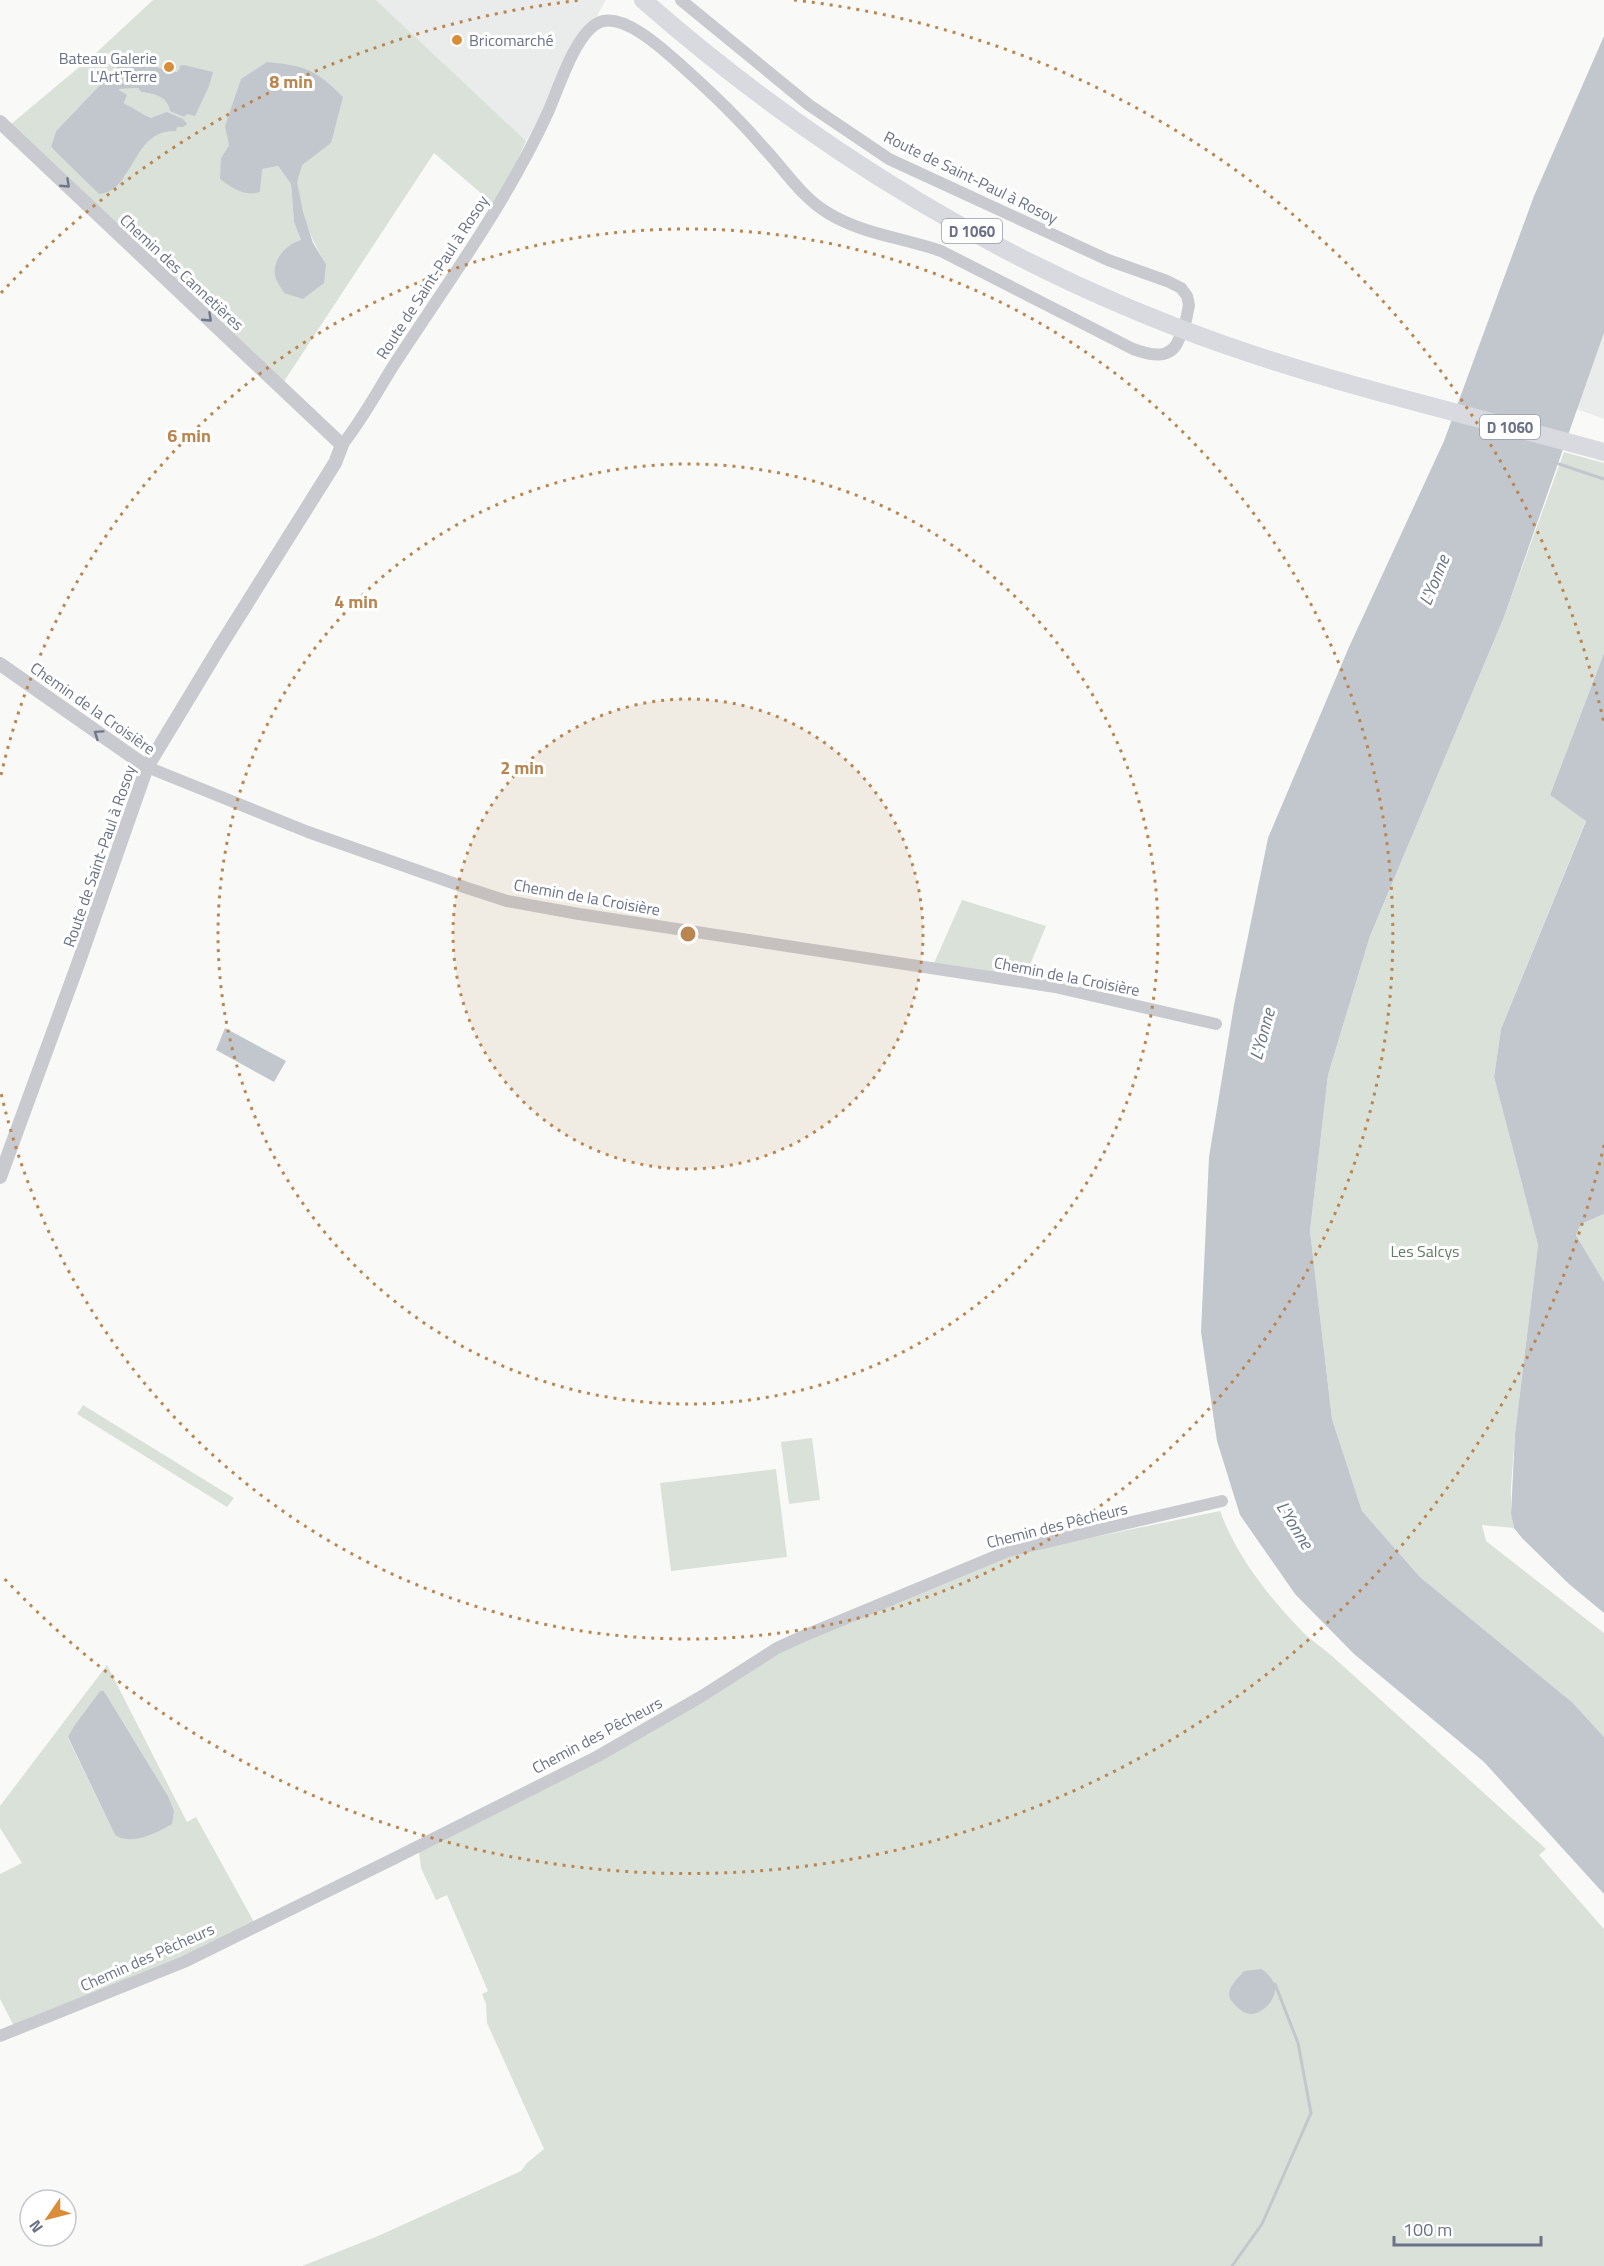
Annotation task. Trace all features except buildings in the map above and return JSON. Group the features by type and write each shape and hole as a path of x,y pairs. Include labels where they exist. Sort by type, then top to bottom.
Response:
{"main road":[{"name":"D 1060","path":"643,0 756,93 849,158 903,192 1043,269 1163,322 1222,344 1302,370 1598,451"}],"street":[{"name":"Route de Saint-Paul à Rosoy","path":"681,0 809,105 889,159 1108,260 1181,288 1187,296 1189,305 1186,320"},
{"name":"Route de Saint-Paul à Rosoy","path":"0,1177 147,767 335,463 342,445 495,213 547,114 578,45 589,30 600,22 612,21 627,25 658,45 703,85 763,146 808,197 826,212 847,224 941,250 1133,349 1162,356 1170,352 1179,339"},
{"name":"Chemin des Cannetières","path":"0,122 342,445"},
{"name":"Chemin de la Croisière","path":"0,664 147,767 308,831 507,901 1055,987 1216,1024"},
{"name":"Chemin des Pêcheurs","path":"0,2036 184,1962 393,1859 598,1756 702,1696 777,1648 801,1637 1008,1551 1222,1501"}],"shaded area":[{"path":"376,0 606,0 526,141"},
{"path":"1604,333 1604,419 1577,409"}],"green space":[{"path":"153,0 376,0 526,141 496,206 434,153 283,383 4,130 96,53","holes":["139,59 155,62 153,64 159,68 178,72 180,68 170,111 166,102 156,95 141,92 138,88 119,90 125,104 151,118 158,116 175,131 158,135 144,146 125,177 51,148 56,131 118,66","241,80 331,143 303,163 298,176 297,188 303,216 326,264 301,240 294,222 291,184 278,166 261,169 260,192 221,158 229,145"]},
{"name":"Les Salcys","path":"1564,452 1604,463 1604,653 1550,795 1586,820 1501,1029 1494,1077 1538,1245 1515,1434 1511,1487 1511,1514 1514,1528 1482,1525 1486,1541 1604,1633 1604,1737 1573,1703 1420,1577 1362,1511 1332,1419 1310,1231 1328,1075 1370,936 1504,617"},
{"path":"962,900 1046,926 1025,977 934,963"},
{"path":"1604,1214 1604,1282 1576,1235 1581,1224"},
{"path":"83,1405 234,1498 227,1507 77,1414"},
{"path":"812,1438 820,1500 789,1504 781,1442"},
{"path":"776,1469 787,1557 671,1571 660,1483"},
{"path":"1220,1511 1244,1559 1288,1616 1307,1636 1546,1849 1539,1855 1604,1929 1604,2266 302,2266 378,2236 521,2171 544,2149 487,2023 486,2004 482,1994 488,1991 447,1895 436,1900 421,1868 419,1852 778,1651 1007,1555"},
{"path":"107,1665 187,1822 196,1817 254,1922 179,1959 14,2026 0,1999 0,1874 22,1863 0,1828 0,1806","holes":["100,1691 104,1691 168,1796 115,1835 68,1738"]}],"water":[{"name":"L'Yonne","path":"1604,36 1604,333 1504,617 1370,936 1328,1075 1310,1231 1332,1419 1362,1511 1420,1577 1573,1703 1604,1737 1604,1894 1484,1762 1354,1654 1295,1594 1240,1515 1217,1441 1201,1332 1209,1157 1234,1005 1268,838 1349,647 1444,441 1534,196"},
{"path":"139,59 156,63 154,64 159,68 177,72 179,66 184,65 213,72 195,116 187,114 184,117 170,111 163,99 141,92 138,88 119,90 127,95 125,104 151,118 167,112 183,119 187,124 177,127 176,131 161,133 150,140 120,183 111,190 99,194 51,147 56,131 118,66"},
{"path":"267,62 301,67 325,80 343,97 331,143 302,165 297,182 303,212 313,243 326,264 324,283 303,299 284,293 275,276 278,258 291,245 301,240 294,222 291,184 278,166 262,169 260,192 239,191 220,179 221,158 229,145 225,126 241,79"},
{"path":"1604,653 1604,1214 1581,1224 1576,1235 1604,1282 1604,1613 1569,1584 1522,1538 1514,1528 1511,1514 1515,1434 1538,1245 1494,1077 1501,1029 1586,821 1550,795"},
{"path":"225,1028 286,1061 274,1082 216,1050"},
{"path":"100,1691 104,1691 168,1796 174,1811 172,1824 137,1839 115,1835 68,1737"},
{"path":"1261,1969 1273,1982 1274,1996 1261,2011 1253,2014 1245,2013 1231,2000 1230,1988 1244,1971"}],"waterway":[{"path":"1559,464 1604,479"},
{"path":"1232,2266 1262,2224 1311,2113 1298,2043 1275,1984"}],"place":[{"name":"Bricomarché","path":"457,40"},
{"name":"Bateau Galerie L'Art'Terre","path":"169,67"}]}
